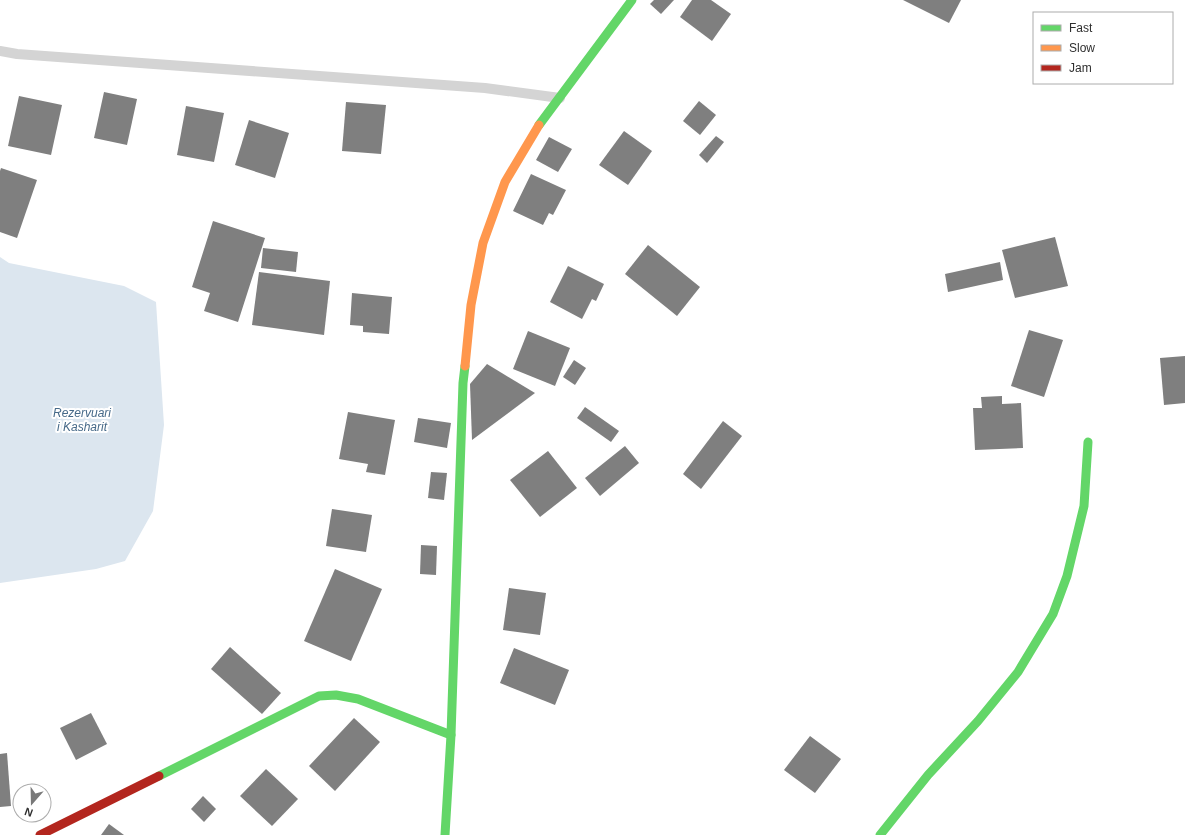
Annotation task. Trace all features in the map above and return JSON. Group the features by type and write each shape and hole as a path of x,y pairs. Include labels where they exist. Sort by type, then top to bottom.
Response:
{"street":[{"path":"445,835 451,735 462,383 471,305 483,243 505,182 533,134 632,0"},
{"path":"880,835 928,775 978,721 1018,672 1053,614 1067,576 1084,506 1088,442"},
{"path":"40,835 319,696 336,695 358,699 451,735"}],"lane":[{"path":"0,51 17,54 485,88 560,98"}],"water":[{"name":"Rezervuari i Kasharit","path":"0,257 9,263 124,286 156,302 164,425 153,511 125,561 96,569 0,583"}],"building":[{"path":"654,0 674,0 661,14 650,4"},
{"path":"692,0 711,0 731,14 712,41 680,17"},
{"path":"903,0 961,0 949,23"},
{"path":"104,92 137,99 127,145 94,138"},
{"path":"19,96 62,105 51,155 8,146"},
{"path":"699,101 716,115 700,135 683,121"},
{"path":"346,102 386,105 381,154 342,151"},
{"path":"186,106 224,113 214,162 177,155"},
{"path":"249,120 289,133 275,178 235,165"},
{"path":"624,131 652,151 628,185 599,165"},
{"path":"716,136 724,142 707,163 699,155"},
{"path":"549,137 572,149 558,172 536,160"},
{"path":"1,168 37,180 17,238 0,232"},
{"path":"531,174 566,190 553,215 549,213 543,225 513,211"},
{"path":"213,221 265,238 238,322 204,311 210,293 192,287"},
{"path":"1055,237 1068,286 1015,298 1002,250"},
{"path":"648,245 700,287 677,316 625,274"},
{"path":"263,248 298,252 296,272 261,268"},
{"path":"1000,262 1003,280 948,292 945,274"},
{"path":"568,266 604,284 596,301 592,299 582,319 550,302"},
{"path":"259,272 330,281 324,335 252,325"},
{"path":"352,293 392,297 389,334 363,332 363,326 350,325"},
{"path":"1029,330 1063,340 1044,397 1011,386"},
{"path":"528,331 570,348 555,386 513,369"},
{"path":"1185,356 1185,403 1164,405 1160,358"},
{"path":"574,360 586,368 575,385 563,377"},
{"path":"487,364 535,393 472,440 470,384"},
{"path":"1002,396 1002,404 1021,403 1023,448 975,450 973,408 982,408 981,397"},
{"path":"585,407 619,431 611,442 577,418"},
{"path":"348,412 395,420 385,475 366,472 368,464 339,459"},
{"path":"418,418 451,423 447,448 414,442"},
{"path":"723,421 742,436 701,489 683,474"},
{"path":"625,446 639,463 600,496 585,478"},
{"path":"548,451 577,488 540,517 510,480"},
{"path":"431,472 447,473 444,500 428,498"},
{"path":"332,509 372,515 366,552 326,546"},
{"path":"421,545 437,546 436,575 420,574"},
{"path":"335,569 382,589 351,661 304,641"},
{"path":"509,588 546,593 540,635 503,630"},
{"path":"230,647 281,693 262,714 211,669"},
{"path":"514,648 569,670 555,705 500,683"},
{"path":"91,713 107,744 76,760 60,728"},
{"path":"354,718 380,742 335,791 309,766"},
{"path":"810,736 841,759 815,793 784,770"},
{"path":"7,753 11,806 0,807 0,754"},
{"path":"266,769 298,799 272,826 240,796"},
{"path":"203,796 216,809 204,822 191,809"},
{"path":"109,824 124,835 101,835"}],"traffic: fast":[{"path":"539,125 632,0"},
{"path":"445,835 451,735 463,383 465,366"},
{"path":"880,835 928,775 978,721 1018,672 1053,614 1067,576 1084,506 1088,442"},
{"path":"159,776 319,696 336,695 358,699 451,735"}],"traffic: slow":[{"path":"465,366 471,305 483,243 505,182 539,125"}],"traffic: jam":[{"path":"40,835 159,776"}]}
